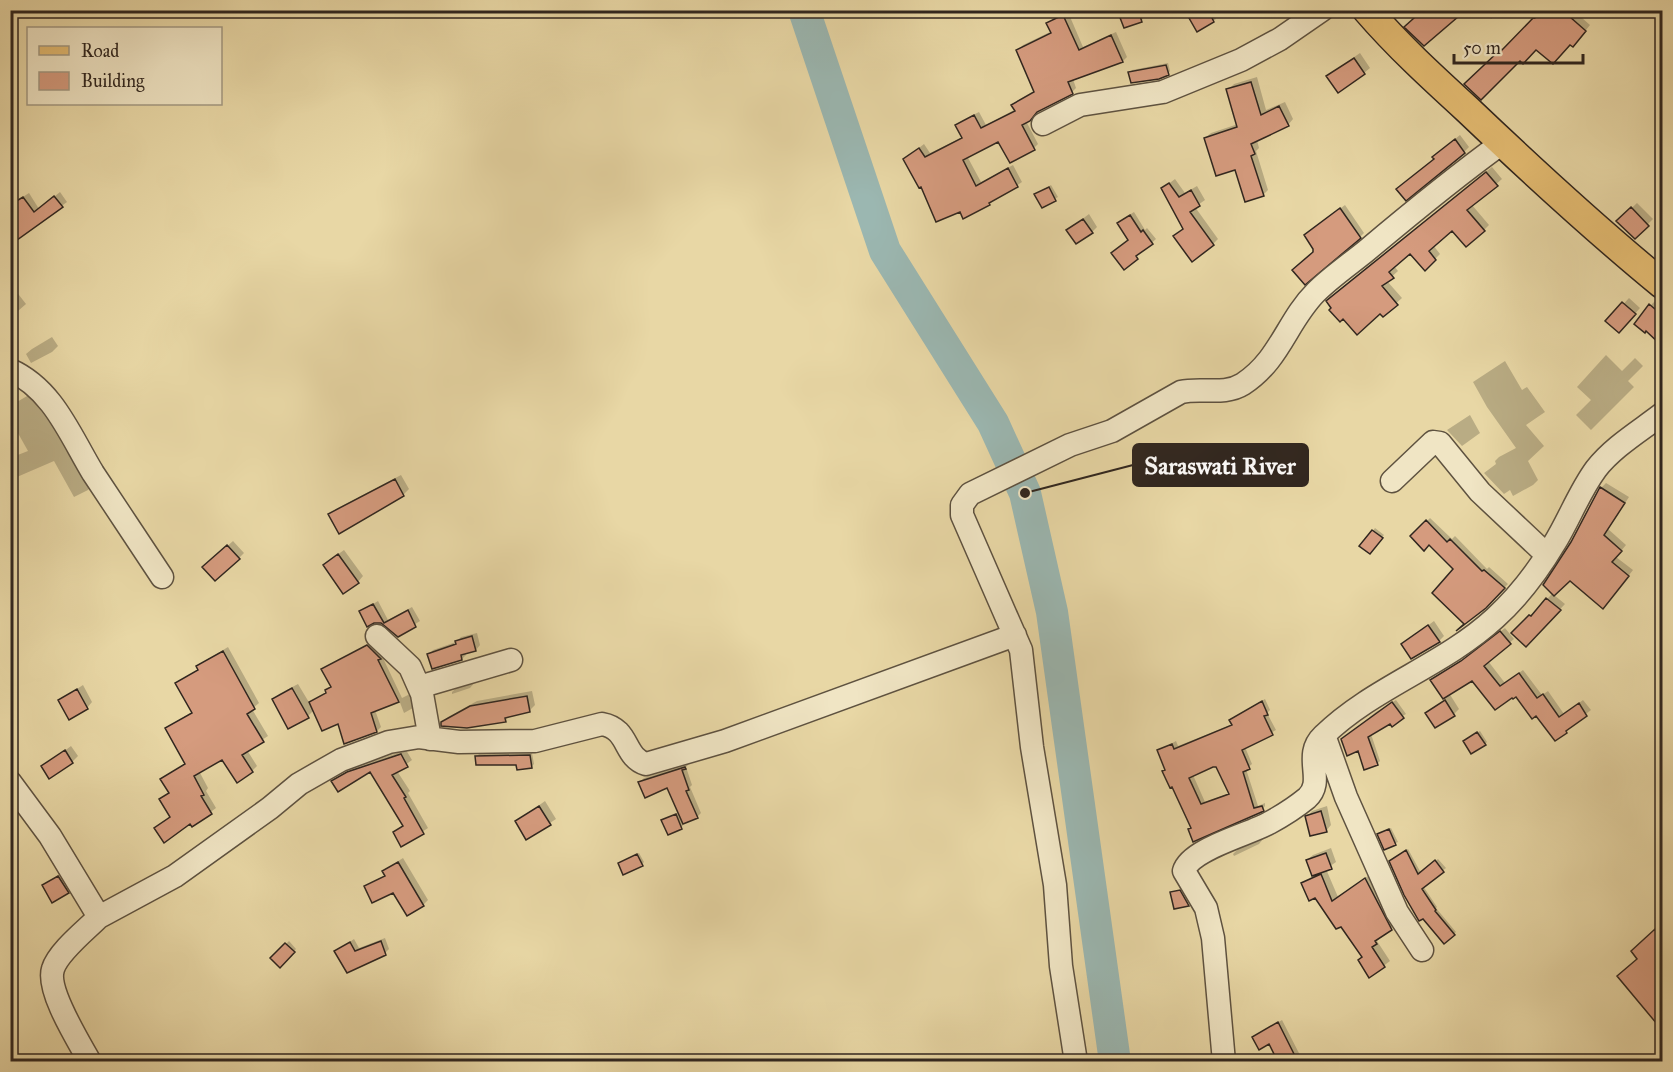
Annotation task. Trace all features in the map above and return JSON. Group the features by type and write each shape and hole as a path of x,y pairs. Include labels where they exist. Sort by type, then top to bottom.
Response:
{"main road":[{"path":"1367,10 1411,57 1502,143 1615,245 1662,284"}],"street":[{"path":"1043,124 1080,105 1163,92 1241,60 1280,39 1322,10"},
{"path":"1076,1062 1061,966 1055,885 1032,747 1021,650 962,515 962,505 970,494 1070,445 1112,431 1180,392 1229,390 1242,384 1271,359 1295,318 1317,291 1456,177 1502,143"},
{"path":"10,370 25,377 39,389 54,408 162,577"},
{"path":"1224,1062 1213,938 1206,908 1187,878 1184,871 1186,866 1208,850 1239,834 1268,824 1306,798 1312,792 1315,779 1313,752 1316,744 1324,735 1350,712 1461,646 1495,618 1530,580 1547,555 1597,468 1662,414"},
{"path":"1392,481 1436,441 1480,492 1547,555"},
{"path":"90,1062 71,1030 51,981 53,968 62,955 99,917 175,876 270,808 299,784 341,760 389,742 419,738 459,742 536,741 602,723 611,725 619,731 633,756 639,762 646,764 725,741 1015,635"},
{"path":"377,636 410,667 419,687 430,739"},
{"path":"419,687 511,660"},
{"path":"1324,735 1346,797 1382,878 1398,912 1422,950"},
{"path":"10,782 50,836 99,917"}],"building":[{"path":"1117,10 1138,10 1142,22 1124,28"},
{"path":"1203,10 1208,10 1214,22 1197,32 1189,18"},
{"path":"1423,10 1466,10 1424,46 1404,27"},
{"path":"1543,10 1562,10 1586,31 1573,47 1570,45 1553,64 1536,50 1523,64 1520,61 1481,100 1464,84"},
{"path":"1063,15 1079,50 1111,35 1123,62 1068,82 1073,94 1037,112 1030,121 1022,125 1035,150 1010,163 998,142 963,160 976,186 1008,168 1018,187 963,219 960,212 936,222 921,187 919,188 903,159 919,148 925,157 962,138 955,125 974,115 981,128 1015,111 1011,105 1034,92 1016,50 1051,33 1046,23"},
{"path":"1354,58 1365,74 1338,93 1326,76"},
{"path":"1166,65 1169,75 1159,79 1131,83 1128,72"},
{"path":"1251,82 1261,115 1279,106 1289,126 1251,144 1255,154 1251,156 1264,196 1245,202 1235,170 1216,176 1204,138 1237,127 1226,89"},
{"path":"1455,139 1465,153 1406,201 1396,189"},
{"path":"1486,172 1498,186 1467,210 1485,231 1466,247 1452,231 1429,251 1436,260 1425,271 1410,254 1389,272 1394,278 1382,286 1398,305 1383,317 1380,314 1357,335 1343,319 1340,322 1329,310 1331,308 1326,301"},
{"path":"1169,183 1179,197 1191,190 1200,206 1190,212 1214,245 1192,262 1173,236 1183,229 1161,188"},
{"path":"1049,187 1056,201 1042,208 1034,194"},
{"path":"54,196 63,207 10,245 10,205 23,197 34,212"},
{"path":"1631,207 1649,226 1635,239 1616,221"},
{"path":"1340,208 1361,238 1305,285 1292,270 1313,252 1304,235"},
{"path":"1130,215 1141,232 1143,230 1153,244 1136,256 1138,259 1124,270 1111,253 1128,240 1117,223"},
{"path":"1083,219 1093,233 1076,244 1066,230"},
{"path":"1622,302 1636,314 1619,333 1605,321"},
{"path":"1649,304 1662,315 1662,346 1646,331 1645,333 1634,324"},
{"path":"395,479 404,496 339,534 328,514"},
{"path":"1600,487 1625,503 1604,535 1622,551 1612,562 1629,576 1603,609 1570,581 1554,596 1543,585 1571,542"},
{"path":"1426,520 1447,542 1450,539 1482,571 1484,570 1505,588 1486,608 1456,631 1464,624 1432,593 1453,569 1429,545 1424,551 1410,536"},
{"path":"1372,530 1383,538 1370,554 1359,546"},
{"path":"227,545 240,559 215,581 202,567"},
{"path":"338,554 359,583 343,594 323,565"},
{"path":"1546,598 1561,610 1526,647 1511,633 1529,615 1531,616"},
{"path":"373,604 384,623 408,610 416,627 398,637 381,623 374,623 367,627 359,611"},
{"path":"1428,625 1440,642 1411,659 1401,644"},
{"path":"1500,631 1511,644 1484,666 1500,686 1519,673 1537,698 1543,694 1559,717 1579,703 1587,716 1555,741 1536,716 1532,719 1516,697 1495,710 1472,681 1443,699 1430,680 1461,661"},
{"path":"472,636 476,651 461,655 462,660 432,669 427,654"},
{"path":"367,645 381,659 378,660 399,702 371,713 377,732 344,744 338,724 322,731 309,702 326,693 325,690 331,687 321,669"},
{"path":"223,651 255,709 247,714 264,742 242,755 253,772 237,783 222,760 194,776 204,795 201,796 212,814 192,827 190,824 164,843 154,828 170,817 159,799 169,793 160,779 185,764 165,728 192,713 175,683 198,670 196,666"},
{"path":"292,688 309,718 288,729 272,699"},
{"path":"77,689 88,709 69,720 58,700"},
{"path":"527,696 530,712 505,718 506,722 467,728 441,726 441,722 470,706"},
{"path":"1445,700 1455,716 1435,728 1425,713"},
{"path":"1262,701 1268,715 1264,716 1273,735 1242,750 1250,769 1243,772 1254,808 1262,806 1264,811 1193,842 1188,829 1191,828 1162,771 1165,770 1157,750 1172,744 1174,749 1232,725 1229,720","holes":["1216,767 1229,794 1201,804 1189,778"]},
{"path":"1392,702 1404,718 1392,727 1390,724 1368,737 1378,765 1364,770 1358,751 1347,756 1341,739"},
{"path":"1477,732 1486,745 1471,754 1463,741"},
{"path":"65,750 73,763 49,779 41,766"},
{"path":"401,754 408,767 392,775 406,797 404,798 424,834 401,847 393,832 403,826 370,772 338,792 331,781 347,772"},
{"path":"530,755 532,768 517,770 516,765 476,765 475,756"},
{"path":"685,767 686,769 682,770 689,790 686,791 698,818 683,824 667,788 645,798 638,782"},
{"path":"539,806 551,825 526,840 515,821"},
{"path":"1321,811 1327,832 1310,836 1305,816"},
{"path":"676,814 682,829 668,835 661,820"},
{"path":"1389,829 1396,845 1384,850 1377,834"},
{"path":"1406,850 1418,874 1435,860 1444,872 1422,889 1435,911 1455,935 1444,944 1423,919 1419,921 1389,861"},
{"path":"1326,853 1332,869 1312,876 1306,860"},
{"path":"637,854 643,866 623,875 618,863"},
{"path":"398,862 424,906 407,916 393,893 372,903 364,886 385,876 382,871"},
{"path":"1321,874 1332,901 1365,878 1392,930 1375,941 1377,944 1372,947 1385,967 1369,978 1358,960 1362,957 1341,927 1336,929 1315,898 1309,901 1301,883"},
{"path":"58,876 69,893 52,903 42,885"},
{"path":"1180,890 1189,906 1174,909 1170,892"},
{"path":"1655,929 1662,938 1662,1030 1617,976 1637,959 1631,951"},
{"path":"381,941 386,955 347,973 334,951 350,942 355,951"},
{"path":"285,943 295,952 280,968 270,958"},
{"path":"1278,1022 1298,1062 1278,1062 1269,1044 1259,1050 1252,1037"}],"waterway":[{"path":"804,10 885,251 993,423 1025,493 1052,612 1115,1062"}],"place":[{"name":"Saraswati River","path":"1025,493"}]}
